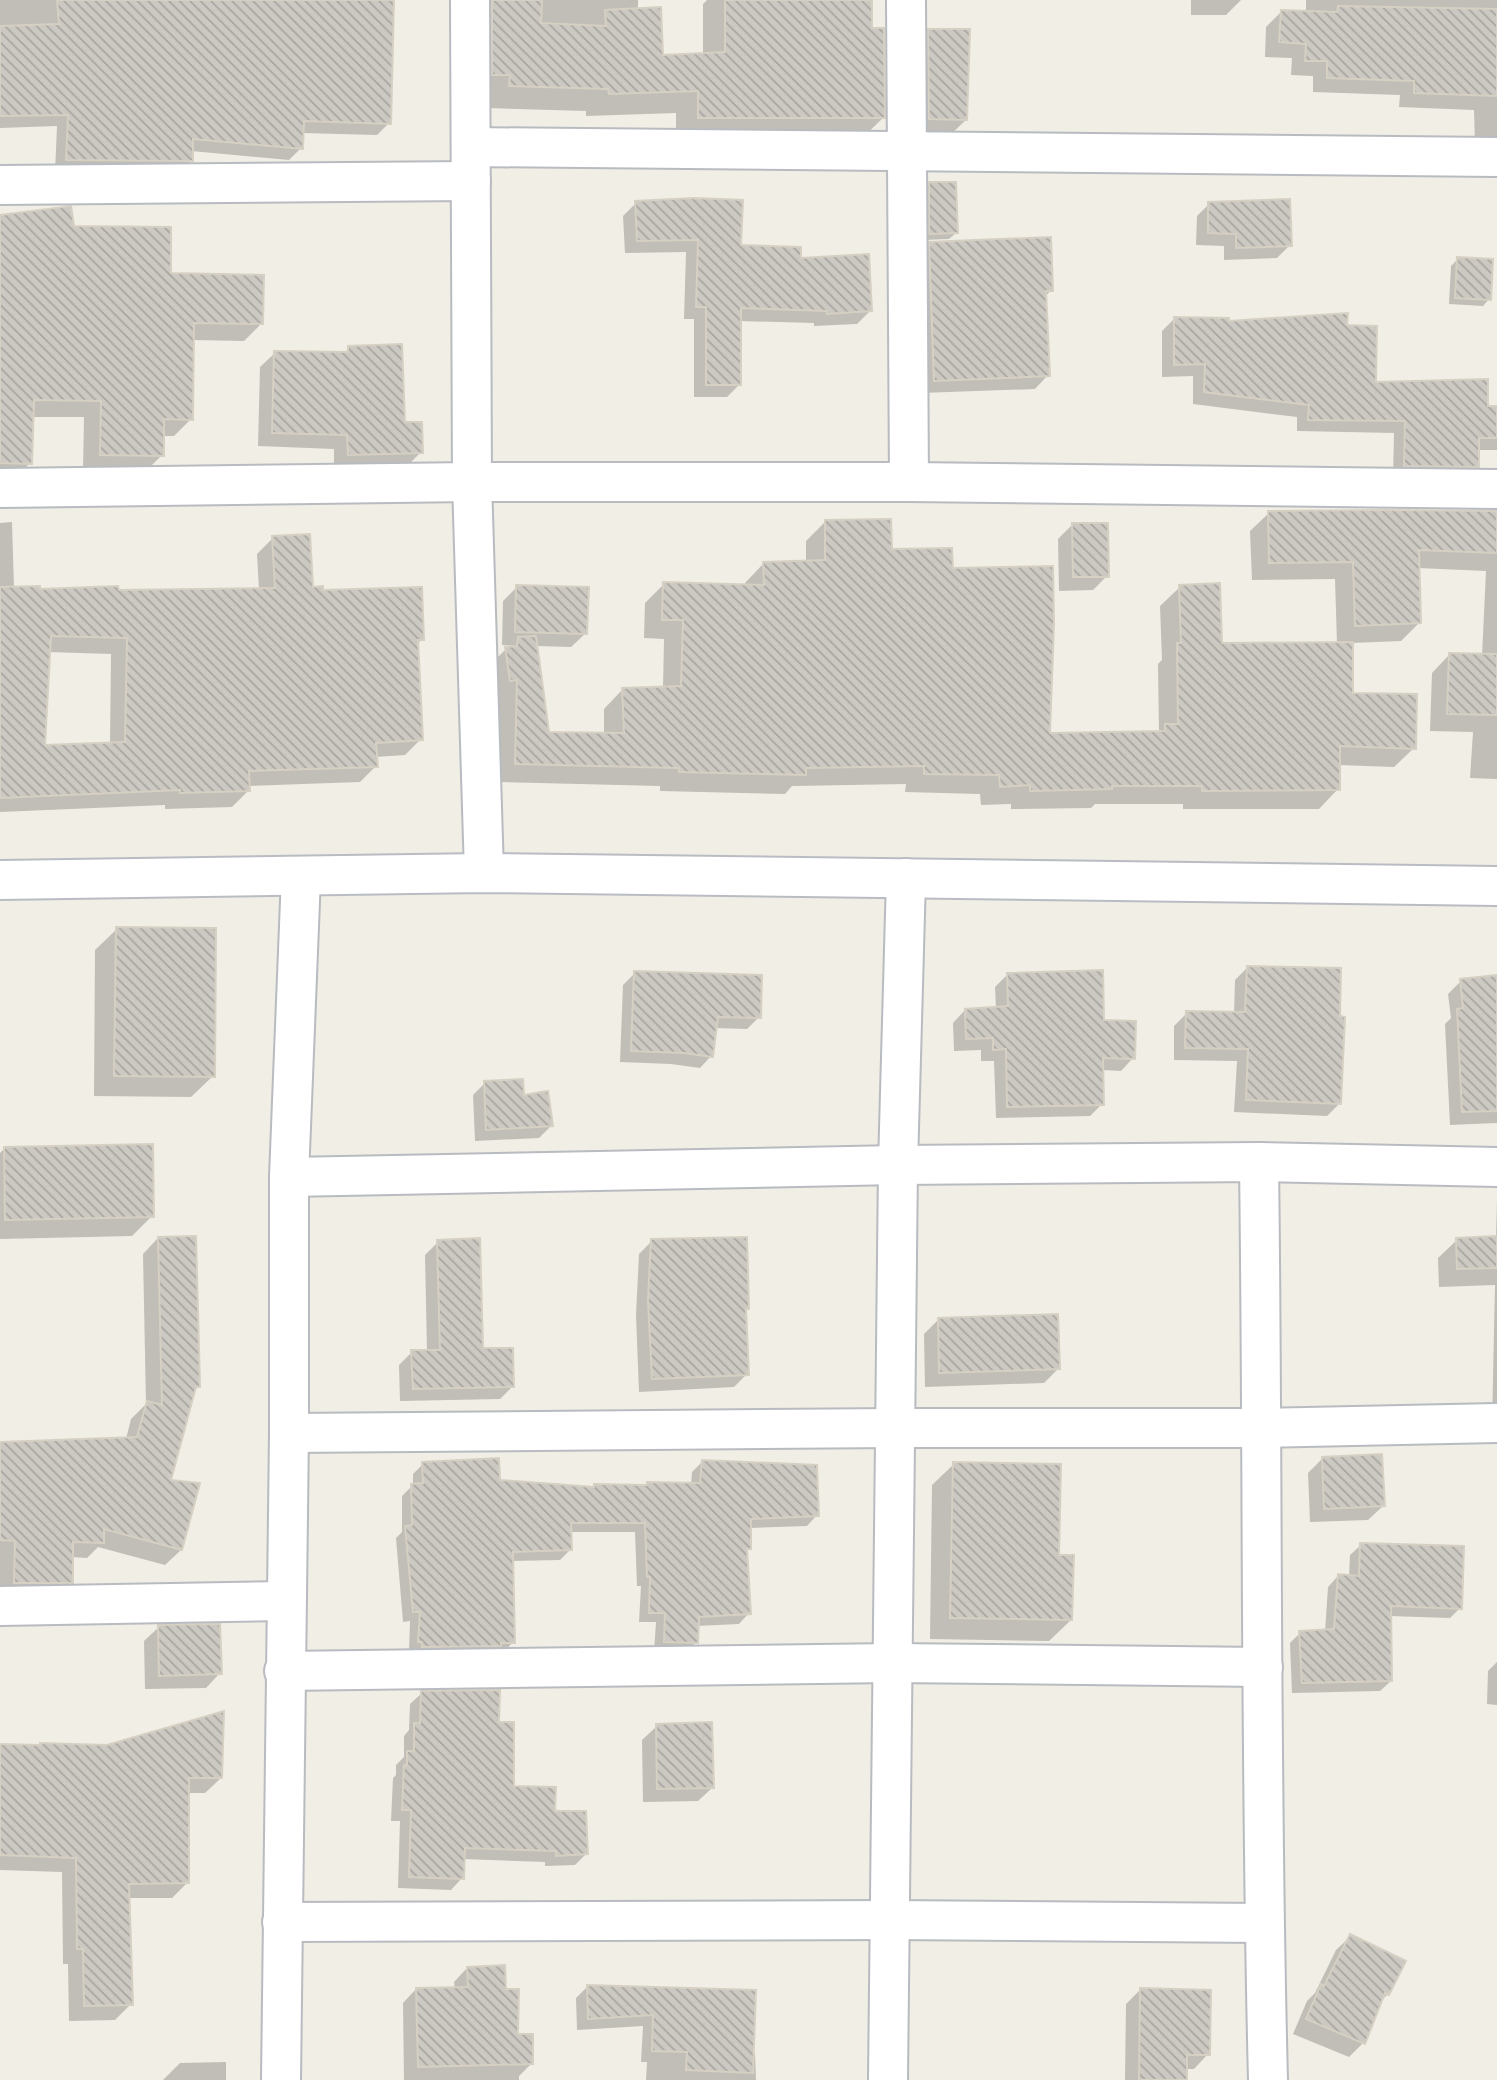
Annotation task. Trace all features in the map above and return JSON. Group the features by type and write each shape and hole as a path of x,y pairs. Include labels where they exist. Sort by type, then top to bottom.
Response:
{"street":[{"path":"470,0 472,482 484,873"},
{"path":"906,0 909,482"},
{"path":"0,186 471,164 907,153 1497,157"},
{"path":"0,488 472,482 909,482 1497,489"},
{"path":"0,880 484,873 1497,886"},
{"path":"281,2080 289,1433 289,1177 301,876"},
{"path":"888,2080 898,1165 906,878"},
{"path":"289,1177 898,1165 1259,1162 1497,1167"},
{"path":"1259,1162 1263,1428 1264,1923 1268,2080"},
{"path":"289,1433 1263,1428 1497,1423"},
{"path":"0,1606 285,1601"},
{"path":"284,1671 893,1663 1263,1667"},
{"path":"282,1922 891,1920 1264,1923"}],"building":[{"path":"57,0 394,0 391,124 304,121 303,149 193,139 193,161 66,160 68,115 0,116 0,26 59,24"},
{"path":"492,0 542,0 541,23 606,26 605,10 661,7 663,55 725,52 725,0 872,0 872,28 884,28 885,118 698,118 698,91 609,94 608,89 509,86 510,75 492,75"},
{"path":"1338,6 1497,9 1497,96 1414,93 1414,81 1327,78 1327,61 1305,61 1306,44 1279,42 1281,10 1337,12"},
{"path":"928,29 970,29 967,120 929,119"},
{"path":"929,182 956,182 958,233 929,234"},
{"path":"694,198 743,200 741,245 801,247 801,258 869,254 872,311 827,314 827,311 741,308 741,385 706,385 706,307 696,307 698,240 637,241 635,201"},
{"path":"1290,199 1292,246 1236,248 1236,234 1208,233 1208,202"},
{"path":"71,206 74,226 171,227 171,273 264,275 263,324 194,323 193,420 164,419 164,456 100,455 101,401 34,400 32,464 0,463 0,215"},
{"path":"1051,237 1053,291 1046,291 1050,376 934,381 929,242"},
{"path":"1457,257 1493,259 1491,300 1455,298"},
{"path":"1348,313 1347,325 1377,326 1376,382 1488,379 1488,406 1497,406 1497,438 1479,438 1479,467 1404,466 1405,421 1308,420 1309,405 1204,392 1205,364 1174,365 1174,317 1229,318 1229,321"},
{"path":"402,344 405,422 422,422 423,453 348,455 347,435 272,433 274,351 348,352 348,346"},
{"path":"1268,511 1497,511 1497,553 1419,550 1421,623 1355,626 1353,562 1269,563"},
{"path":"891,519 892,549 952,548 953,568 1053,566 1050,733 1165,731 1165,724 1178,724 1177,643 1181,643 1179,585 1220,583 1222,643 1353,642 1353,693 1417,694 1416,749 1340,746 1340,790 1202,791 1202,786 1112,786 1112,789 1030,791 1030,785 1000,787 999,775 924,774 924,766 806,768 806,775 679,772 679,768 515,764 517,680 510,681 505,647 517,646 518,637 536,636 549,732 624,733 622,688 681,686 683,620 662,620 663,582 764,585 763,562 825,560 825,520"},
{"path":"1072,523 1108,523 1109,577 1073,577"},
{"path":"310,534 313,587 323,586 323,590 422,587 424,640 418,640 423,740 376,743 378,767 249,771 250,791 180,793 180,790 0,798 0,587 40,586 40,589 118,586 119,590 275,588 272,536","holes":["51,636 127,638 125,742 45,745"]},
{"path":"516,585 589,587 587,634 515,632"},
{"path":"1449,653 1497,654 1497,715 1447,714"},
{"path":"116,927 216,928 215,1077 114,1076"},
{"path":"1247,966 1341,968 1340,1016 1345,1017 1341,1104 1246,1100 1248,1049 1185,1048 1186,1011 1245,1012"},
{"path":"1103,970 1104,1020 1136,1021 1135,1059 1103,1058 1104,1105 1007,1107 1006,1049 993,1050 993,1038 966,1039 965,1009 1008,1006 1007,973"},
{"path":"634,971 762,975 761,1018 718,1017 713,1057 631,1051"},
{"path":"1497,975 1497,1111 1462,1112 1457,1009 1463,1008 1460,979"},
{"path":"523,1079 524,1095 548,1091 553,1126 486,1130 484,1081"},
{"path":"153,1144 154,1217 5,1220 4,1147"},
{"path":"196,1236 200,1387 196,1387 171,1480 200,1483 182,1550 104,1529 104,1543 73,1542 73,1583 14,1583 15,1541 0,1540 0,1442 137,1437 147,1401 162,1405 158,1237"},
{"path":"1497,1236 1497,1268 1457,1269 1456,1238"},
{"path":"747,1237 749,1375 652,1379 648,1300 651,1239"},
{"path":"480,1238 483,1348 513,1348 514,1387 413,1389 411,1350 440,1350 437,1240"},
{"path":"1058,1314 1060,1369 939,1373 938,1318"},
{"path":"1382,1454 1385,1506 1324,1509 1322,1457"},
{"path":"499,1458 500,1480 594,1487 594,1484 647,1485 647,1482 700,1483 702,1460 817,1465 819,1516 751,1519 751,1549 747,1549 751,1614 699,1617 698,1643 664,1642 665,1613 649,1613 650,1577 647,1577 645,1523 571,1523 572,1550 513,1552 515,1643 501,1643 501,1646 422,1647 422,1642 418,1642 420,1612 413,1612 405,1526 412,1525 411,1484 423,1483 422,1462"},
{"path":"953,1462 1061,1464 1059,1555 1074,1555 1072,1620 950,1618"},
{"path":"1360,1543 1464,1546 1462,1609 1391,1606 1392,1681 1302,1683 1299,1631 1334,1629 1338,1574 1359,1576"},
{"path":"220,1624 222,1674 159,1676 158,1625"},
{"path":"500,1690 499,1722 514,1722 514,1786 556,1787 555,1811 586,1811 588,1854 556,1856 556,1851 465,1848 464,1879 409,1877 411,1810 402,1810 404,1765 407,1765 407,1751 414,1751 414,1723 420,1723 421,1691"},
{"path":"224,1711 222,1778 189,1778 189,1883 129,1884 133,2005 84,2006 83,1949 77,1949 76,1858 0,1855 0,1744 107,1745"},
{"path":"712,1722 714,1788 657,1789 656,1724"},
{"path":"1350,1934 1406,1961 1389,1995 1385,1993 1365,2044 1306,2019 1321,1984 1324,1986"},
{"path":"505,1965 506,1989 519,1989 518,2034 533,2034 533,2064 418,2067 416,1988 468,1987 467,1967"},
{"path":"587,1985 756,1990 753,2073 686,2070 687,2052 652,2051 653,2015 588,2019"},
{"path":"1140,1988 1211,1990 1210,2055 1187,2055 1187,2080 1139,2080"}]}
